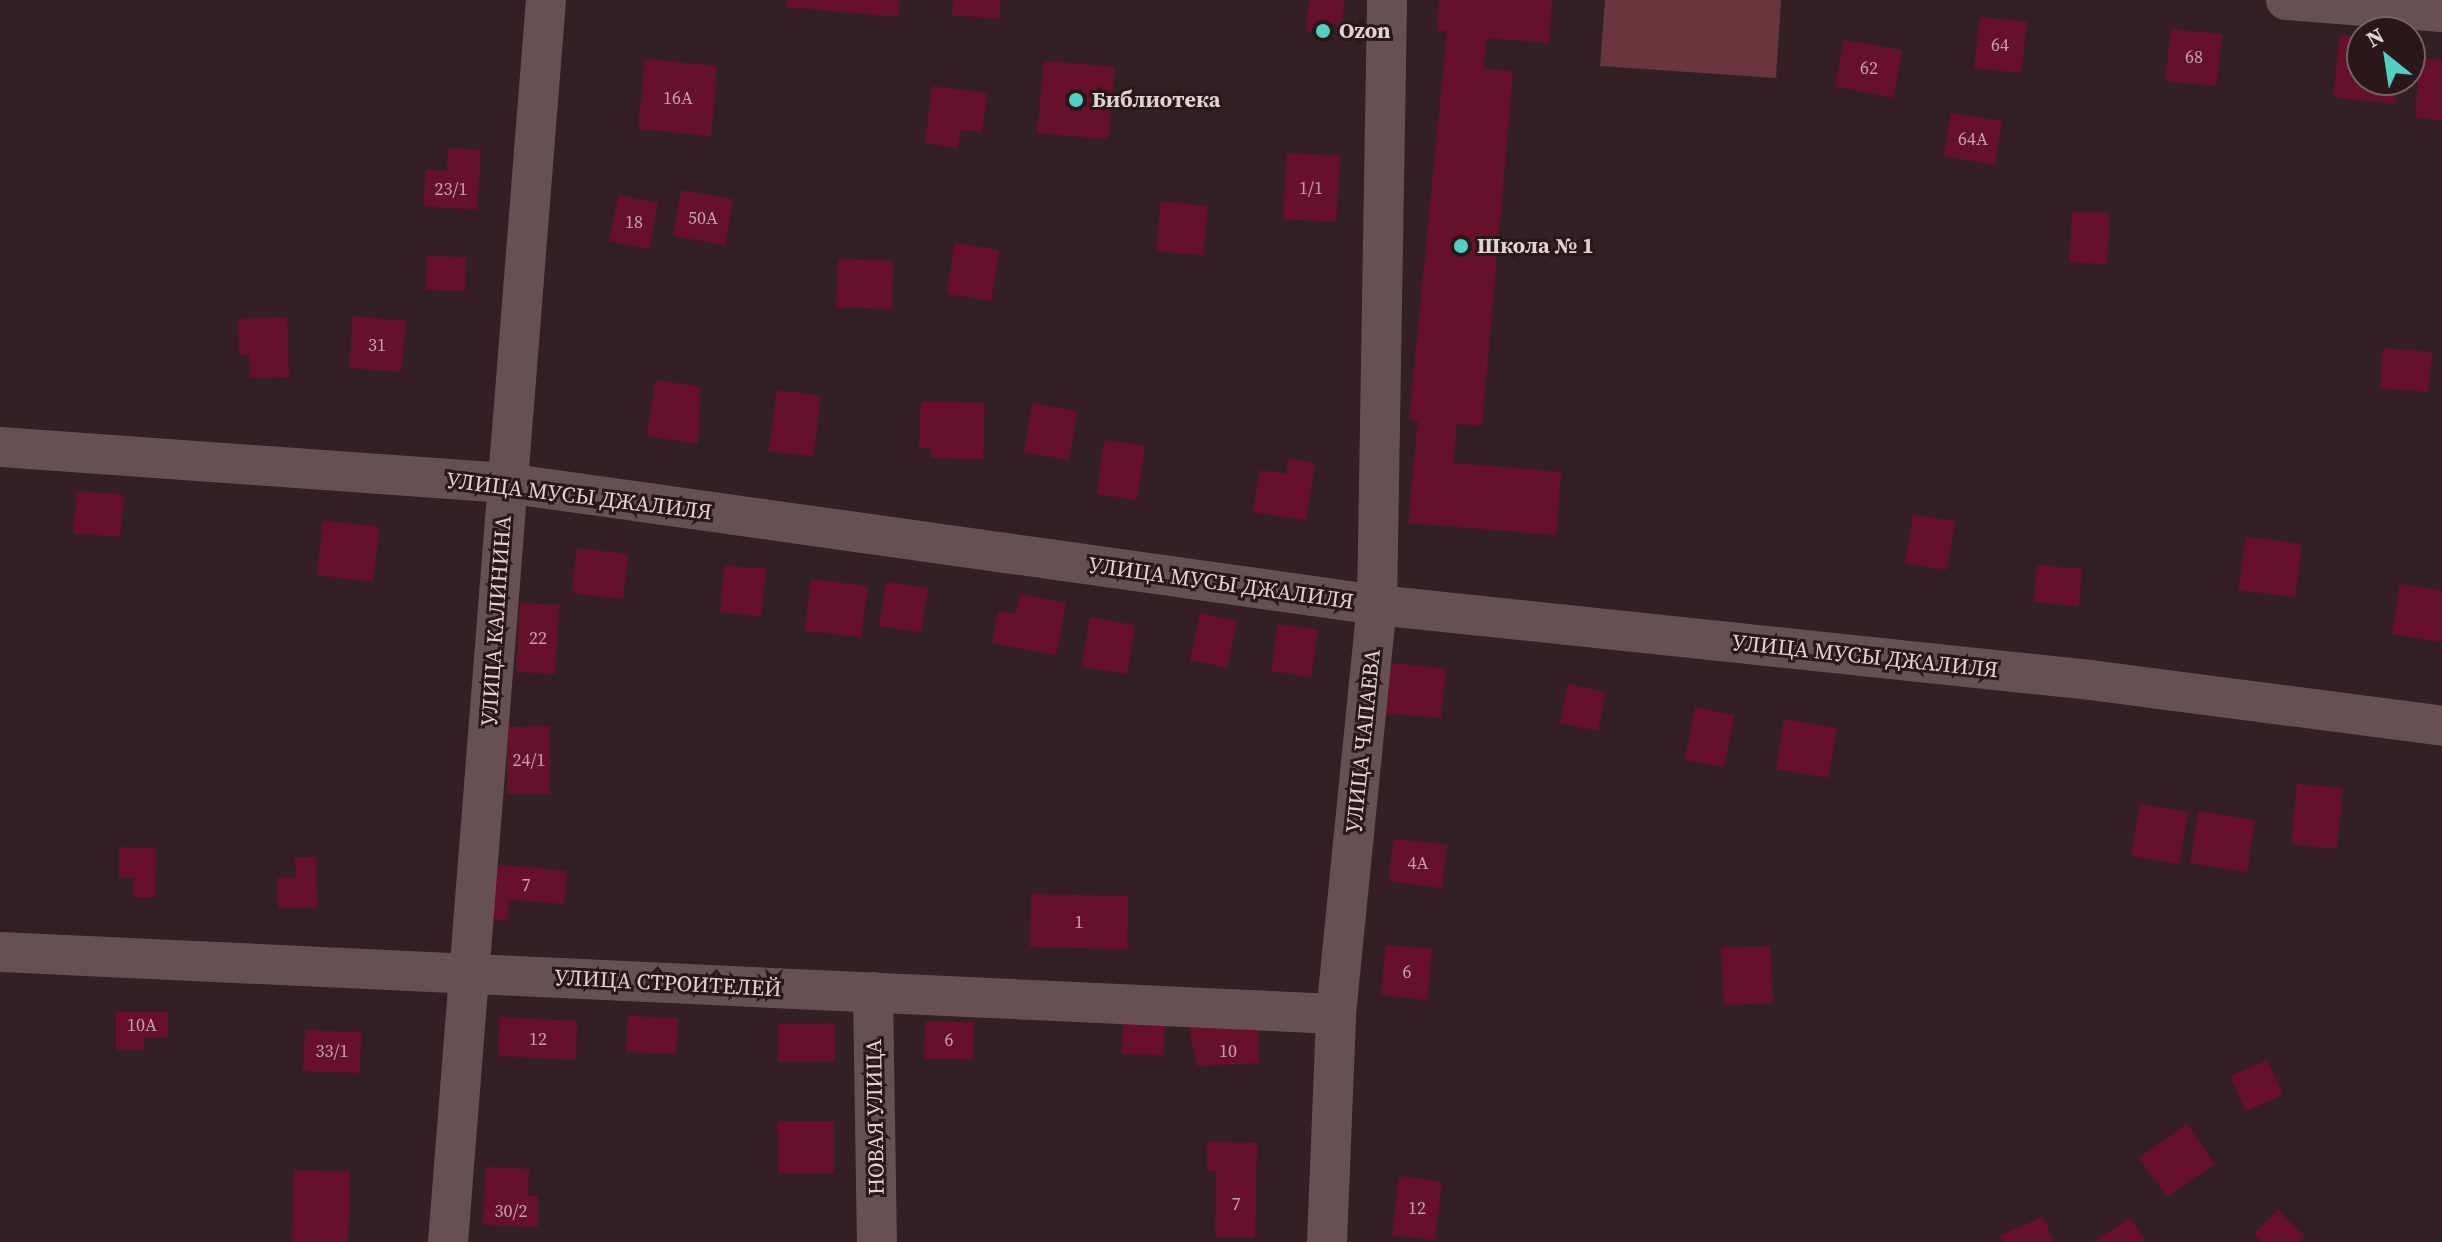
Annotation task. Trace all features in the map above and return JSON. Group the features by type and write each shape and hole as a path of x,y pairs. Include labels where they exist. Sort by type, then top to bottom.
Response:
{"street":[{"name":"УЛИЦА КАЛИНИНА","path":"448,1242 546,0"},
{"name":"УЛИЦА ЧАПАЕВА","path":"1327,1242 1336,1014 1377,605 1387,0"},
{"path":"2286,0 2442,12"},
{"name":"УЛИЦА МУСЫ ДЖАЛИЛЯ","path":"0,447 506,483 1377,605 2074,678 2442,726"},
{"name":"УЛИЦА СТРОИТЕЛЕЙ","path":"0,952 1336,1014"},
{"name":"НОВАЯ УЛИЦА","path":"873,992 877,1242"}],"shaded area":[{"path":"1605,0 1781,0 1776,78 1600,66"}],"building":[{"path":"787,0 900,0 898,17 786,7"},
{"path":"953,0 1001,0 999,19 952,15"},
{"path":"1309,0 1344,0 1342,25 1328,23 1326,34 1306,32"},
{"name":"Школа № 1","path":"1439,0 1552,0 1549,43 1486,38 1483,69 1513,71 1482,426 1457,424 1453,463 1561,472 1556,535 1408,523 1418,421 1409,420 1447,31 1437,30"},
{"path":"1980,17 2027,22 2021,73 1974,68"},
{"path":"2171,29 2222,34 2216,86 2165,81"},
{"path":"2340,35 2346,36 2346,96 2396,96 2395,104 2333,97"},
{"path":"1844,40 1902,50 1893,98 1835,86"},
{"path":"645,59 717,66 711,136 638,129"},
{"path":"2426,59 2442,60 2442,120 2415,118 2417,96 2426,96"},
{"name":"Библиотека","path":"1044,61 1115,67 1108,139 1037,133"},
{"path":"932,86 987,93 982,132 961,129 958,148 925,143"},
{"path":"1951,113 2002,121 1995,165 1944,156"},
{"path":"448,148 481,150 477,210 423,206 426,170 447,171"},
{"path":"1287,153 1340,156 1336,222 1283,219"},
{"path":"681,190 733,199 725,245 673,236"},
{"path":"619,195 658,203 649,249 609,241"},
{"path":"1161,202 1208,206 1203,255 1156,251"},
{"path":"2072,212 2110,213 2107,264 2069,262"},
{"path":"955,243 999,250 991,301 947,294"},
{"path":"427,256 466,257 465,291 426,290"},
{"path":"838,259 893,261 892,309 836,307"},
{"path":"353,316 406,321 401,372 349,368"},
{"path":"287,317 289,377 250,378 249,355 239,355 238,319"},
{"path":"2383,348 2432,352 2428,392 2380,388"},
{"path":"655,380 700,387 698,444 647,436"},
{"path":"777,390 821,396 813,456 769,451"},
{"path":"921,401 985,403 983,459 931,458 931,449 919,448"},
{"path":"1032,403 1077,411 1069,460 1024,452"},
{"path":"1104,440 1145,446 1137,500 1097,494"},
{"path":"1289,459 1315,463 1306,520 1253,512 1260,470 1286,474"},
{"path":"77,491 124,495 120,537 73,533"},
{"path":"1913,515 1955,521 1947,570 1905,563"},
{"path":"323,521 379,527 373,582 317,575"},
{"path":"2246,537 2302,544 2295,597 2238,590"},
{"path":"577,548 628,554 623,599 572,593"},
{"path":"724,565 766,569 761,616 720,612"},
{"path":"2037,565 2082,569 2079,606 2034,602"},
{"path":"811,579 868,586 861,637 805,631"},
{"path":"886,582 928,588 921,632 879,626"},
{"path":"2400,584 2442,591 2442,642 2392,634"},
{"path":"1020,594 1066,603 1056,655 992,643 998,611 1016,614"},
{"path":"520,603 559,605 555,674 516,672"},
{"path":"1200,613 1237,621 1227,668 1190,660"},
{"path":"1090,617 1135,625 1127,674 1082,667"},
{"path":"1278,624 1318,630 1311,677 1271,671"},
{"path":"1391,663 1446,669 1441,718 1386,713"},
{"path":"1568,684 1605,692 1598,731 1560,723"},
{"path":"1695,707 1734,715 1724,767 1685,760"},
{"path":"1784,719 1837,728 1828,778 1776,769"},
{"path":"550,726 550,794 507,794 507,727"},
{"path":"2297,784 2343,788 2337,849 2291,844"},
{"path":"2140,804 2188,812 2179,864 2131,856"},
{"path":"2198,811 2255,820 2247,872 2190,863"},
{"path":"1394,839 1447,845 1442,888 1388,881"},
{"path":"119,847 156,848 155,897 134,897 134,878 119,878"},
{"path":"295,857 316,857 317,907 278,908 277,878 296,878"},
{"path":"488,864 567,871 564,904 509,899 507,921 483,918"},
{"path":"1031,894 1128,896 1127,949 1030,947"},
{"path":"1386,945 1432,949 1427,1000 1381,995"},
{"path":"1770,946 1773,1003 1724,1005 1721,948"},
{"path":"116,1012 168,1012 168,1037 144,1037 144,1050 116,1050"},
{"path":"1123,1013 1165,1013 1164,1055 1122,1054"},
{"path":"628,1016 678,1018 676,1054 626,1052"},
{"path":"1187,1016 1258,1028 1259,1063 1197,1066"},
{"path":"500,1017 577,1021 576,1060 498,1056"},
{"path":"925,1021 974,1022 974,1059 924,1059"},
{"path":"835,1023 835,1062 778,1062 778,1024"},
{"path":"305,1030 361,1032 360,1073 303,1071"},
{"path":"2267,1060 2283,1095 2246,1111 2230,1076"},
{"path":"778,1121 834,1121 834,1173 778,1173"},
{"path":"2187,1124 2215,1164 2167,1197 2139,1158"},
{"path":"1207,1142 1257,1143 1255,1237 1215,1237 1216,1171 1207,1171"},
{"path":"486,1167 529,1169 528,1196 538,1196 538,1227 483,1225"},
{"path":"294,1170 350,1172 348,1242 292,1242"},
{"path":"1399,1176 1442,1182 1435,1240 1392,1235"},
{"path":"2278,1210 2305,1237 2301,1242 2262,1242 2254,1234"},
{"path":"2043,1217 2054,1242 2003,1242 2000,1235"},
{"path":"2130,1218 2146,1242 2093,1242"}],"place":[{"name":"Ozon","path":"1323,31"},
{"name":"Библиотека","path":"1076,100"},
{"name":"Школа № 1","path":"1461,246"}]}
